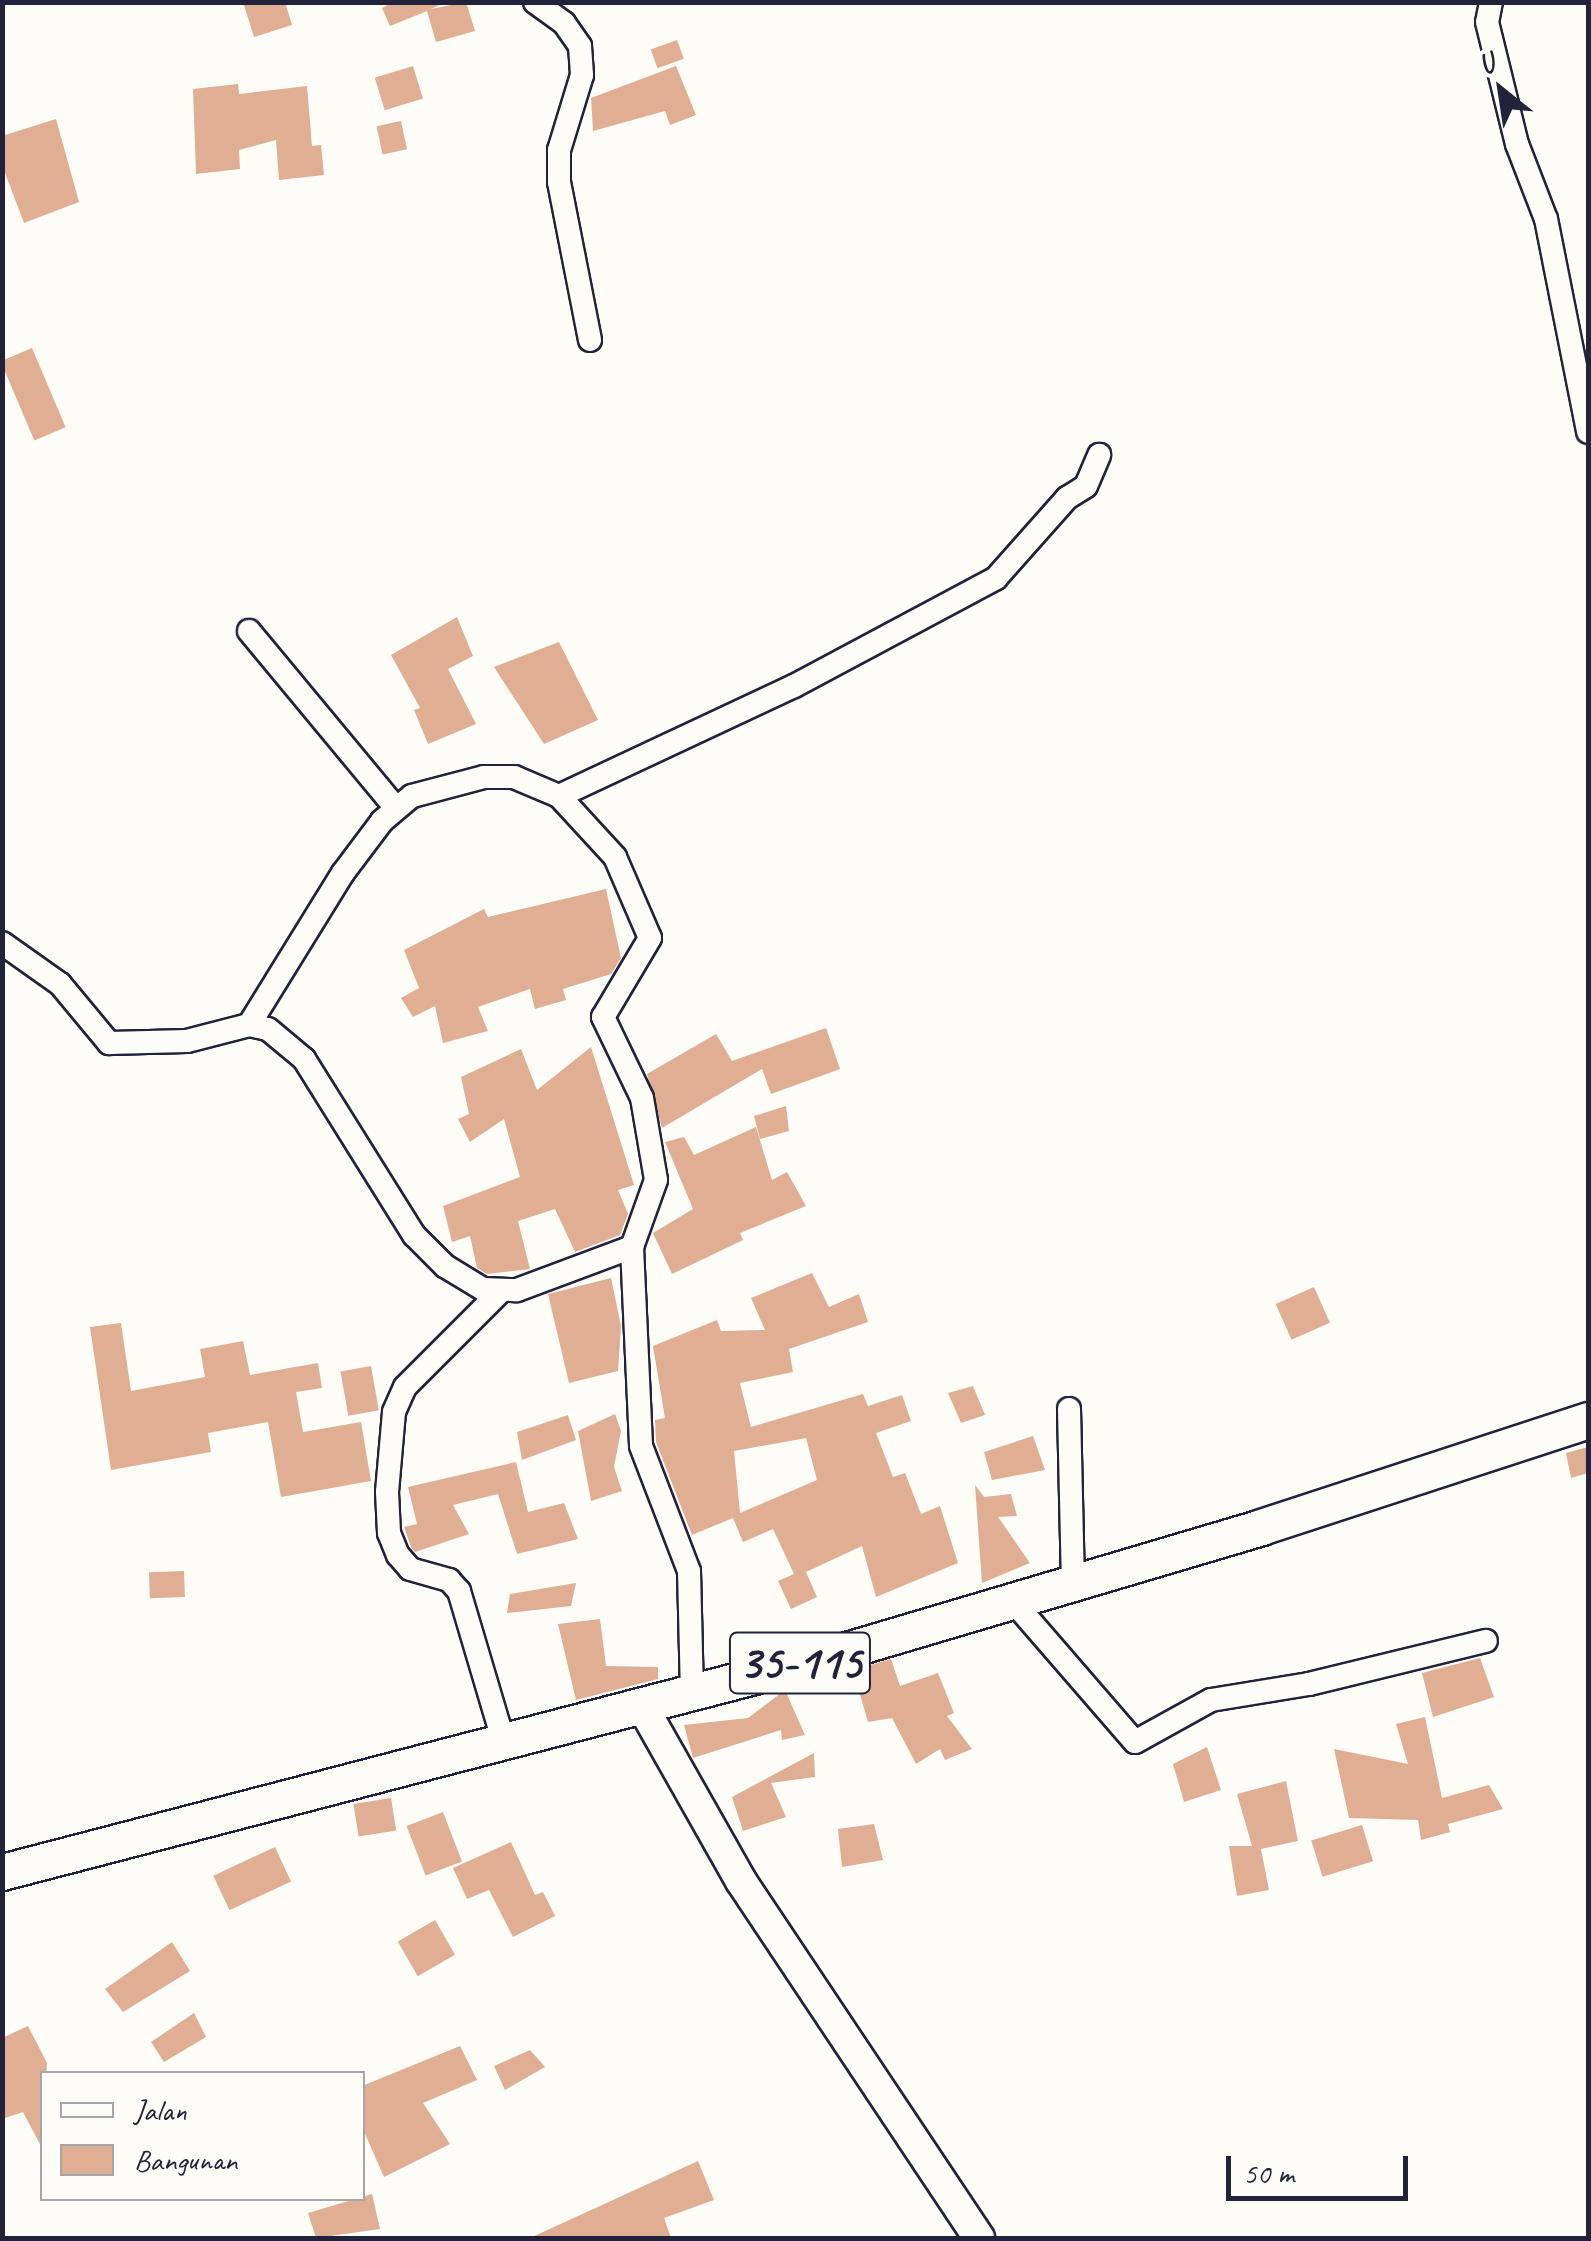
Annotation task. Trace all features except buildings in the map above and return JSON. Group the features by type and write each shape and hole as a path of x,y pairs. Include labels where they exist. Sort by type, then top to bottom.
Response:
{"main road":[{"name":"35-115","path":"2,1872 692,1692 1073,1581 1588,1420"}],"street":[{"path":"535,2 564,23 580,46 582,75 559,150 559,182 590,340"},
{"path":"1490,2 1495,55 1517,144 1546,219 1585,389 1588,432"},
{"path":"558,796 794,686 996,578 1067,498 1086,486 1099,456"},
{"path":"248,630 396,808"},
{"path":"249,1024 343,872 396,808 436,788 484,777 514,778 558,796 615,857 650,938 603,1016 642,1098 656,1180 632,1247 641,1446 689,1571 692,1692"},
{"path":"2,943 60,984 109,1043 187,1041 249,1024 268,1029 304,1059 388,1201 430,1252 466,1280 500,1292"},
{"path":"504,1740 458,1591 449,1580 410,1569 398,1555 389,1533 387,1492 394,1412 406,1387 500,1292 632,1247"},
{"path":"1069,1410 1073,1581"},
{"path":"1010,1599 1135,1742 1211,1700 1309,1684 1486,1641"},
{"path":"642,1706 741,1881 979,2238"}]}
